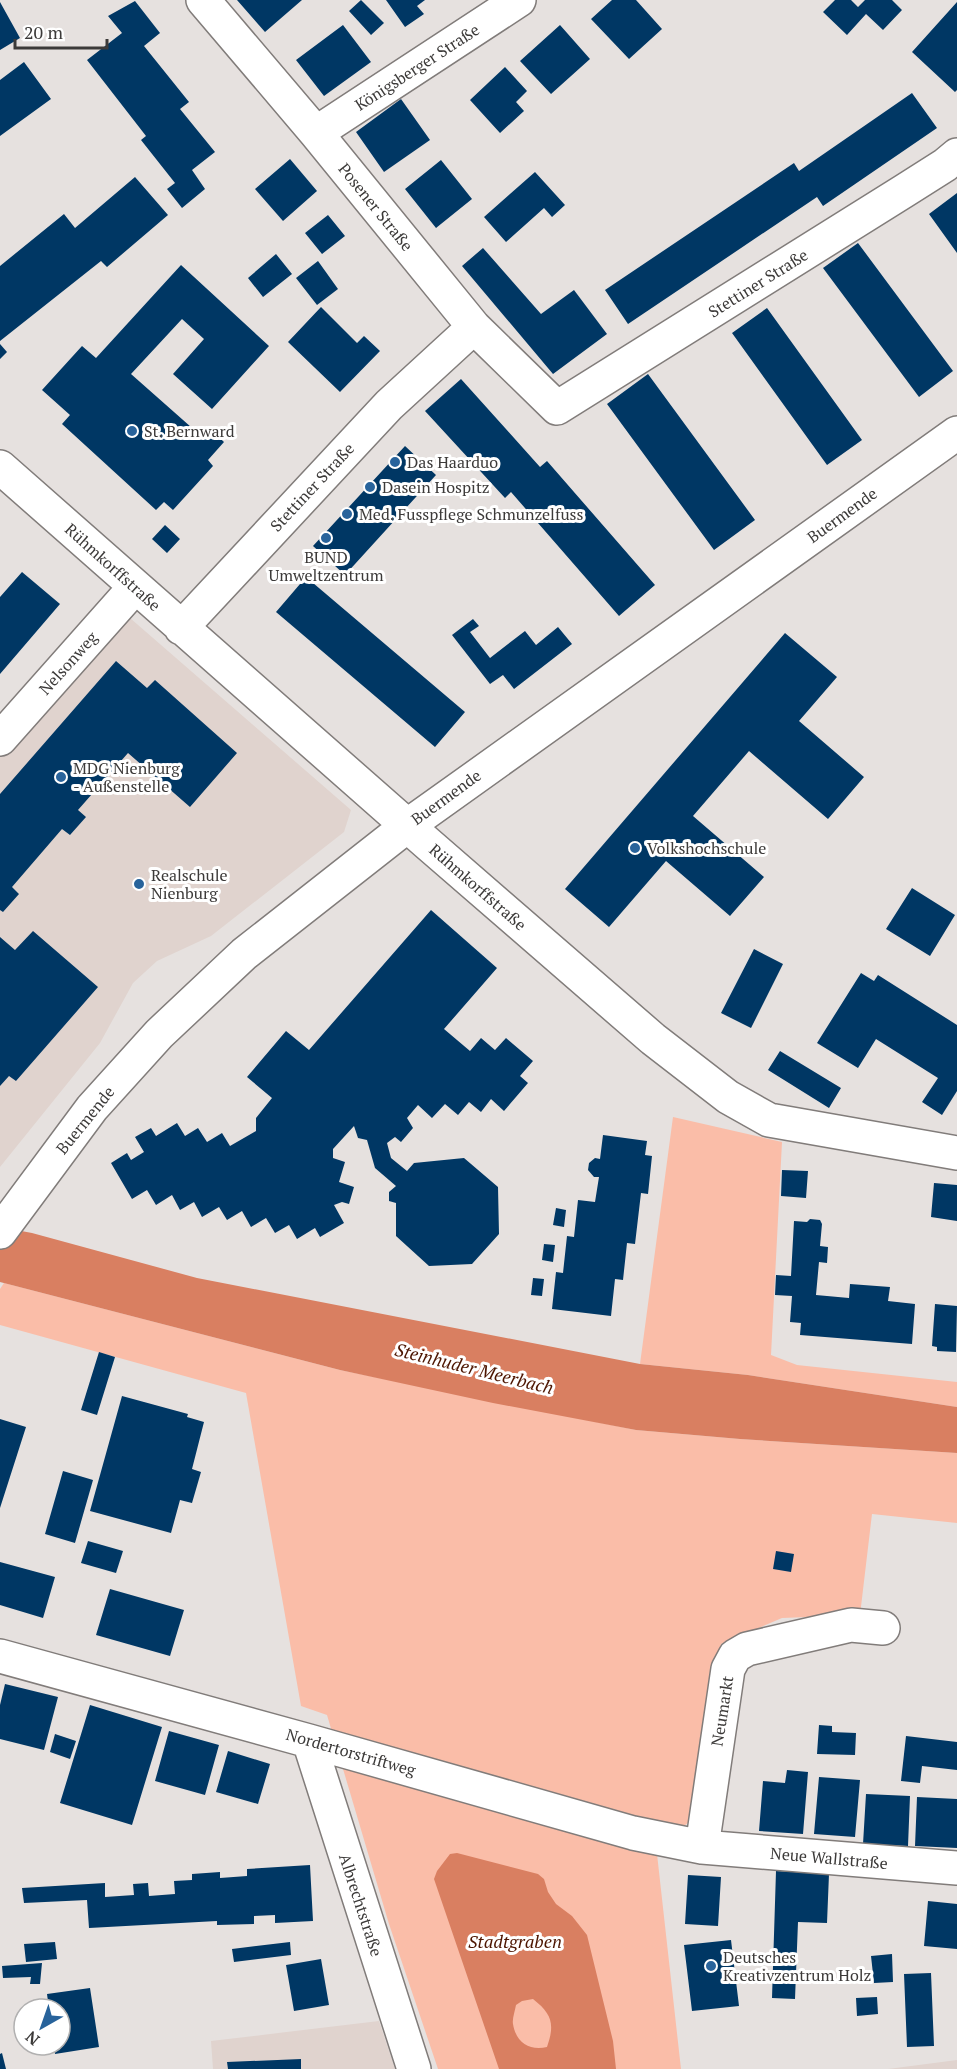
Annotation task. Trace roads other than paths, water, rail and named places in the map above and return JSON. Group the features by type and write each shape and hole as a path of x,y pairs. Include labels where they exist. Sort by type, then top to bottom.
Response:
{"street":[{"name":"Posener Straße","path":"202,0 316,134 474,327 557,408"},
{"name":"Königsberger Straße","path":"316,134 519,0"},
{"name":"Stettiner Straße","path":"557,408 945,165 957,155"},
{"name":"Stettiner Straße","path":"181,628 389,405 474,327"},
{"name":"Buermende","path":"0,1232 92,1108 159,1034 244,954 407,826 957,433"},
{"name":"Rühmkorffstraße","path":"0,467 407,826 653,1039 728,1097 769,1120 957,1153"},
{"name":"Nelsonweg","path":"0,740 135,587"},
{"name":"Neumarkt","path":"702,1847 728,1670 735,1656 747,1649 851,1625 882,1628"},
{"name":"Nordertorstriftweg","path":"0,1656 309,1740 633,1833 702,1847"},
{"name":"Albrechtstraße","path":"309,1740 414,2069"},
{"name":"Neue Wallstraße","path":"702,1847 957,1868"}],"water":[{"name":"Steinhuder Meerbach","path":"0,1227 32,1233 197,1278 640,1364 748,1375 957,1407 957,1453 636,1430 493,1403 340,1370 0,1282"},
{"name":"Stadtgraben","path":"457,1853 538,1874 544,1879 548,1892 556,1904 572,1916 587,1935 613,2041 616,2069 499,2069 434,1879 450,1854","holes":["533,1999 550,2020 551,2032 547,2047 535,2048 525,2044 515,2031 513,2020 516,2005"]}],"place":[{"name":"St. Bernward","path":"132,431"},
{"name":"Das Haarduo","path":"395,462"},
{"name":"Dasein Hospitz","path":"370,487"},
{"name":"Med. Fusspflege Schmunzelfuss","path":"347,514"},
{"name":"BUND Umweltzentrum","path":"326,538"},
{"name":"MDG Nienburg - Außenstelle","path":"61,777"},
{"name":"Volkshochschule","path":"635,848"},
{"name":"Realschule Nienburg","path":"139,884"},
{"name":"Deutsches Kreativzentrum Holz","path":"711,1966"}]}
